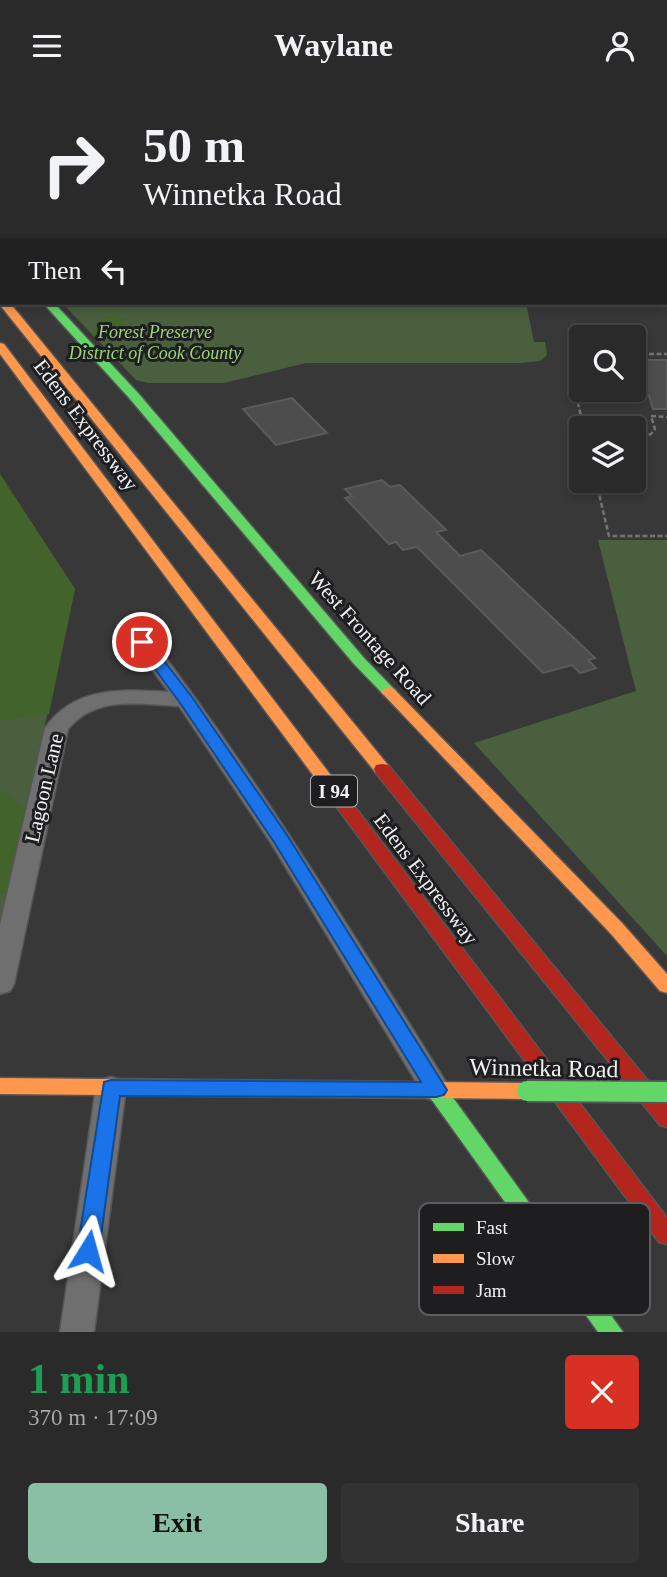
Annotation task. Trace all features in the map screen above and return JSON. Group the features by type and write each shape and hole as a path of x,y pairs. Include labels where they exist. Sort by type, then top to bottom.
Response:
{"main road":[{"name":"Edens Expressway","path":"6,305 667,1119"},
{"name":"West Frontage Road","path":"51,306 134,396 359,661 617,929 667,986"},
{"name":"Edens Expressway","path":"0,346 643,1203"},
{"name":"Winnetka Road","path":"0,1086 667,1092"},
{"path":"436,1090 518,1203"},
{"name":"Edens Expressway","path":"650,1212 667,1235"},
{"path":"599,1315 611,1332"}],"street":[{"path":"142,642 186,700 281,839 436,1090"},
{"name":"Lagoon Lane","path":"0,984 57,728 62,719 72,710 100,699 186,700"},
{"path":"76,1332 111,1088"}],"path":[{"path":"646,354 667,354"},
{"path":"646,436 652,435 655,429 651,417 667,417"},
{"path":"599,493 609,536 667,537"}],"green space":[{"name":"Forest Preserve District of Cook County","path":"64,305 526,305 534,342 545,342 547,355 540,361 521,363 306,363 224,383 148,383 136,380"},
{"path":"116,315 125,319 115,339 96,338 92,335 101,321"},
{"path":"0,474 75,589 0,928"},
{"path":"0,475 75,589 49,714 0,721"},
{"path":"598,540 667,540 667,956 474,743 636,691"},
{"path":"0,789 28,811 7,894 0,892"}],"building":[{"path":"646,360 667,360 667,409 653,409 649,396 646,396"},
{"path":"292,398 327,433 276,445 243,409"},
{"path":"382,480 390,487 400,485 446,530 436,532 460,556 481,550 595,658 588,660 596,668 580,673 572,665 543,673 417,547 403,550 396,542 389,544 345,498 352,496 345,489"}],"traffic: fast":[{"path":"50,305 134,396 359,661 389,692"},
{"path":"436,1090 518,1203"},
{"path":"527,1091 667,1092"},
{"path":"599,1315 611,1332"}],"traffic: slow":[{"path":"6,305 382,769"},
{"path":"0,346 339,798"},
{"path":"389,692 617,929 667,986"},
{"path":"0,1086 527,1091"}],"traffic: jam":[{"path":"382,769 667,1119"},
{"path":"339,798 643,1203"},
{"path":"650,1212 667,1235"}],"route":[{"path":"88,1251 111,1088 436,1090 281,839 186,700 142,642"}]}
